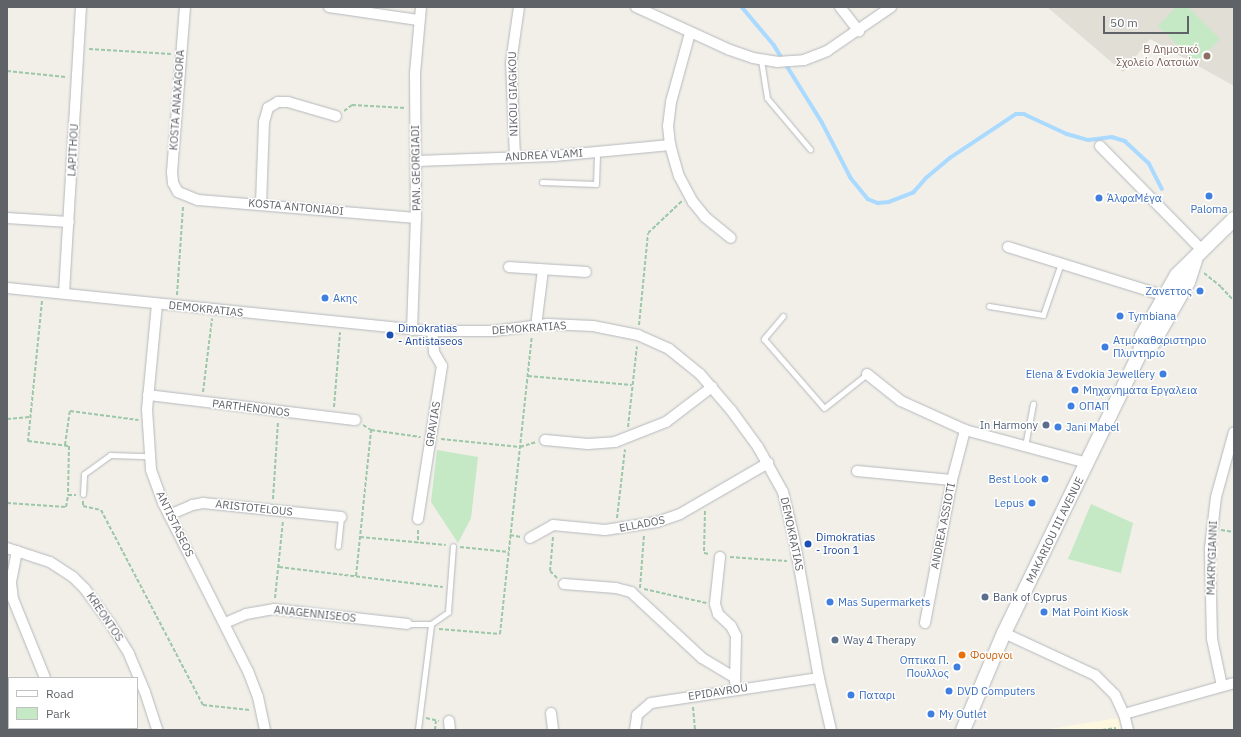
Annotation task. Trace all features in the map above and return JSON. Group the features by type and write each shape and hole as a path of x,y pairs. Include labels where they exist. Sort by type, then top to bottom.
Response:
{"street":[{"name":"LAPITHOU","path":"64,293 81,7"},
{"name":"KOSTA ANAXAGORA","path":"181,194 172,176 180,54 185,7"},
{"path":"329,7 418,20"},
{"name":"PAN. GEORGIADI","path":"412,330 417,161 415,109 418,20 420,7"},
{"name":"NIKOU GIAGKOU","path":"515,157 511,70 519,7"},
{"path":"636,7 690,33 761,60 778,62 795,61 827,51 891,7"},
{"path":"840,7 859,30"},
{"path":"690,33 671,102 668,126 670,145 679,176 688,195 705,217 731,238"},
{"path":"261,204 264,122 268,108 278,102 288,102 336,116"},
{"name":"ANDREA VLAMI","path":"417,161 597,152 670,145"},
{"path":"1100,146 1197,258"},
{"name":"KOSTA ANTONIADI","path":"181,194 198,200 416,218"},
{"path":"7,218 69,222"},
{"name":"MAKARIOU III AVENUE","path":"963,730 1004,633 1140,353 1142,336 1177,275 1197,258 1234,219"},
{"path":"1008,247 1165,296"},
{"name":"MAKARIOU III AVENUE","path":"1140,353 1153,342 1186,285 1197,258"},
{"path":"509,267 586,272"},
{"path":"534,326 543,270"},
{"name":"DEMOKRATIAS","path":"7,288 412,330 494,331 534,326 593,326 638,335 669,349 712,387 745,428 768,463 787,506 819,678 831,730"},
{"name":"ANTISTASEOS","path":"157,304 148,395 147,422 148,456 153,478 169,515 225,623 254,685 262,711 265,730"},
{"name":"GRAVIAS","path":"418,519 442,366 434,352 432,331"},
{"path":"867,374 901,401 964,430 1087,463"},
{"path":"545,440 597,444 626,439 666,422 712,387"},
{"name":"PARTHENONOS","path":"148,395 355,420"},
{"name":"ANDREA ASSIOTI","path":"925,623 952,480 964,430"},
{"name":"MAKRYGIANNI","path":"1222,686 1212,639 1210,548 1216,497 1234,432"},
{"name":"ELLADOS","path":"553,525 616,529 645,525 668,519 768,463"},
{"path":"857,471 952,480"},
{"name":"ARISTOTELOUS","path":"169,515 188,506 203,503 341,517"},
{"path":"530,538 553,525"},
{"name":"KREONTOS","path":"7,548 39,557 65,571 96,602 132,660 157,730"},
{"path":"18,551 11,583 13,599 45,677"},
{"path":"720,557 715,604 718,614 731,626 736,636 734,677 736,688"},
{"path":"564,584 624,589 637,592 702,658 734,677"},
{"name":"ANAGENNISEOS","path":"225,623 246,614 274,610 407,624"},
{"path":"1004,633 1095,675 1110,688 1124,714 1128,730"},
{"name":"EPIDAVROU","path":"635,730 637,715 648,704 736,688 819,678"},
{"path":"1124,714 1234,683"},
{"path":"551,713 553,730"}],"lane":[{"path":"761,60 767,98 810,149"},
{"path":"542,182 596,184 597,152"},
{"path":"989,306 1043,315 1061,263"},
{"path":"783,316 764,339 824,408 867,374"},
{"path":"1025,446 1033,404"},
{"path":"83,494 84,474 110,455 148,456"},
{"path":"338,546 341,517"},
{"path":"407,624 430,626 448,612 453,546"},
{"path":"418,729 430,626"}],"path":[{"path":"79,48 180,54"},
{"path":"7,72 77,78"},
{"path":"336,116 352,105 415,109"},
{"path":"176,306 181,194"},
{"path":"616,529 648,233 688,195"},
{"path":"1197,258 1234,301"},
{"path":"7,503 66,507 68,495 69,446 28,441 43,291"},
{"path":"202,401 213,310"},
{"path":"333,418 341,323"},
{"path":"430,626 500,634 527,376 534,326"},
{"path":"527,376 632,385"},
{"path":"65,445 70,411 147,422"},
{"path":"272,510 279,411"},
{"path":"7,419 30,417"},
{"path":"355,420 371,430 430,438 520,447 545,440"},
{"path":"356,576 371,430"},
{"path":"68,495 83,494 82,506 101,510 203,705 262,711"},
{"path":"705,499 704,553 720,557 798,562"},
{"path":"274,610 283,511"},
{"path":"553,525 550,571 564,584"},
{"path":"645,525 642,584 637,592 715,604"},
{"path":"360,536 509,552"},
{"path":"279,567 450,588"},
{"path":"691,696 695,730"},
{"path":"420,716 449,726"},
{"path":"435,730 436,721"},
{"path":"1102,730 1119,728 1120,730"}],"shaded area":[{"name":"Β Δημοτικό Σχολείο Λατσιών","path":"1047,7 1234,7 1234,86 1150,39 1123,72"},
{"path":"1118,718 1122,730 1043,730"}],"green space":[{"path":"1176,7 1188,7 1220,39 1196,63 1158,26"},
{"path":"437,450 478,457 471,518 458,543 431,502"},
{"path":"1091,504 1133,523 1121,573 1068,559"}],"waterway":[{"path":"742,7 774,45 822,122 851,178 868,199 878,203 889,202 913,193 926,178 950,158 1016,114 1024,114 1067,134 1088,140 1112,137 1125,141 1149,163 1162,189"}],"place":[{"name":"Β Δημοτικό Σχολείο Λατσιών","path":"1207,56"},
{"name":"Paloma","path":"1209,196"},
{"name":"ΆλφαΜέγα","path":"1099,198"},
{"name":"Ζανεττος","path":"1200,291"},
{"name":"Ακης","path":"325,298"},
{"name":"Tymbiana","path":"1120,316"},
{"name":"Dimokratias - Antistaseos","path":"390,335"},
{"name":"Ατμοκαθαριστηριο Πλυντηριο","path":"1105,347"},
{"name":"Elena & Evdokia Jewellery","path":"1163,374"},
{"name":"Μηχανηματα Εργαλεια","path":"1075,390"},
{"name":"ΟΠΑΠ","path":"1071,406"},
{"name":"In Harmony","path":"1046,425"},
{"name":"Jani Mabel","path":"1058,427"},
{"name":"Best Look","path":"1045,479"},
{"name":"Lepus","path":"1032,503"},
{"name":"Dimokratias - Iroon 1","path":"808,544"},
{"name":"Bank of Cyprus","path":"985,597"},
{"name":"Mas Supermarkets","path":"830,602"},
{"name":"Mat Point Kiosk","path":"1044,612"},
{"name":"Way 4 Therapy","path":"835,640"},
{"name":"Φουρνοι","path":"962,655"},
{"name":"Οπτικα Π. Πουλλος","path":"957,667"},
{"name":"DVD Computers","path":"949,691"},
{"name":"Παταρι","path":"851,695"},
{"name":"My Outlet","path":"931,714"}]}
